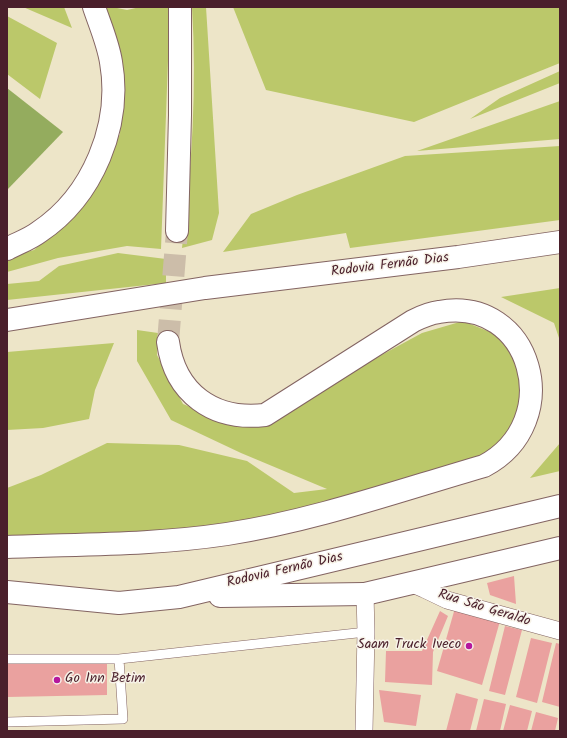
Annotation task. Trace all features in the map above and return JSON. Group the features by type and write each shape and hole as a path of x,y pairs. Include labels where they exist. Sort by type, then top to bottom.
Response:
{"main road":[{"path":"7,248 39,232 60,216 79,194 98,160 109,128 114,95 108,46 94,7"},
{"path":"177,231 180,115 180,7"},
{"name":"Rodovia Fernão Dias","path":"7,320 205,288 458,258 560,242"},
{"path":"7,547 169,541 199,538 263,527 331,511 484,466 495,461 514,446 522,436 532,414 535,402 536,390 532,366 520,343 501,325 477,313 464,310 438,312 413,321 264,415 239,416 226,414 209,406 194,395 178,376 169,354 168,342"},
{"name":"Rodovia Fernão Dias","path":"7,592 119,603 179,597 560,506"},
{"path":"179,597 365,594 560,548"},
{"path":"7,605 119,603"}],"street":[{"name":"Rua São Geraldo","path":"410,583 447,600 560,631"},
{"path":"364,731 366,632 365,594"}],"lane":[{"path":"7,659 119,659 366,632"},
{"path":"7,722 123,719 119,659"}],"green space":[{"path":"23,7 64,7 72,28"},
{"path":"104,7 127,10 140,7 170,7 161,249 127,246 58,258 7,272 7,257 34,250 81,207 120,134 121,72"},
{"path":"192,7 206,7 219,213 212,240 182,248 193,128 194,67"},
{"path":"233,7 560,7 560,63 414,122 266,90"},
{"path":"7,16 57,43 40,99 7,74"},
{"path":"560,71 560,83 470,119 500,98"},
{"path":"7,88 63,132 7,190"},
{"path":"560,101 560,139 417,151"},
{"path":"560,146 560,220 350,248 346,233 223,252 251,214 297,195 405,156"},
{"path":"118,253 166,259 166,283 7,300 7,284 39,281 59,266"},
{"path":"560,288 560,341 554,323 501,297"},
{"path":"463,321 495,334 516,356 528,411 481,460 270,522 7,544 7,488 41,475 107,443 179,445 247,461 294,493 327,489 241,453 171,420 137,361 137,330 158,333 157,355 183,404 237,426 270,421 330,383 422,333"},
{"path":"114,343 95,390 89,419 43,428 7,430 7,352"},
{"path":"560,443 560,471 530,478"}],"building":[{"path":"514,576 516,604 490,595 487,583"},
{"name":"Saam Truck Iveco","path":"455,608 500,621 482,685 437,671"},
{"path":"440,611 448,616 433,652 432,685 385,682 386,651 422,651"},
{"path":"505,626 522,630 505,695 489,691"},
{"path":"531,638 552,643 537,703 516,697"},
{"path":"556,643 560,644 560,707 542,702"},
{"name":"Go Inn Betim","path":"107,663 107,695 7,697 7,664"},
{"path":"379,690 421,695 416,726 384,722"},
{"path":"456,693 478,699 470,731 446,731"},
{"path":"484,699 506,704 500,731 476,731"},
{"path":"510,705 532,711 527,731 503,731"},
{"path":"536,712 558,718 555,731 531,731"}],"tunnel":[{"path":"168,342 177,231"}],"place":[{"name":"Saam Truck Iveco","path":"469,646"},
{"name":"Go Inn Betim","path":"57,680"}]}
